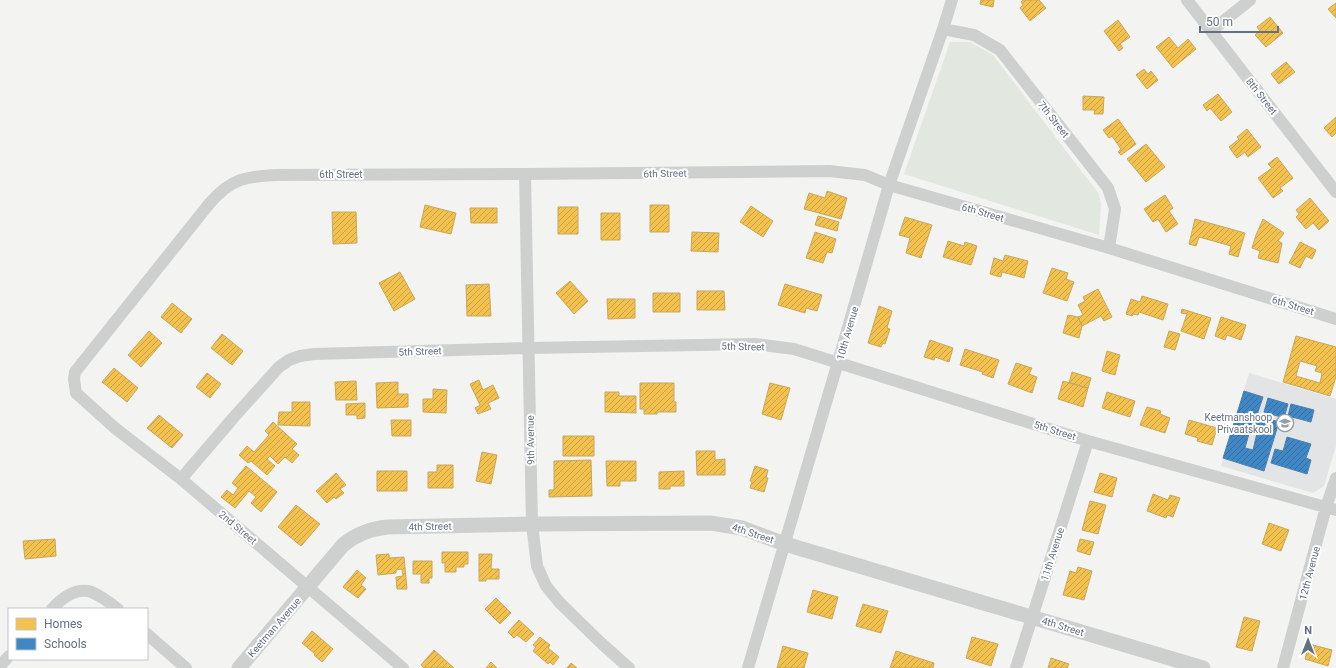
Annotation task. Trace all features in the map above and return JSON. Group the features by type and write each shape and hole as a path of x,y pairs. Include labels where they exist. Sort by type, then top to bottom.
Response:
{"street":[{"name":"10th Avenue","path":"748,668 889,185 952,0"},
{"name":"8th Street","path":"1187,0 1336,192"},
{"path":"1211,31 1250,0"},
{"name":"7th Street","path":"943,29 974,35 1000,50 1108,188 1115,209 1109,248"},
{"name":"6th Street","path":"74,385 75,372 218,194 226,186 239,180 257,176 279,174 525,174 830,171 865,175 889,185 1109,248 1336,319"},
{"name":"9th Avenue","path":"525,174 532,524 537,566 546,586 560,603 595,638 630,668"},
{"name":"5th Street","path":"181,479 279,367 289,360 300,356 314,354 529,348 755,344 794,349 1088,441 1331,509"},
{"name":"2nd Street","path":"74,385 76,393 104,418 181,479 403,668"},
{"name":"11th Avenue","path":"1016,668 1088,441"},
{"name":"12th Avenue","path":"1283,668 1331,509 1336,478"},
{"name":"4th Street","path":"309,587 343,545 351,538 372,529 387,527 532,524 710,523 742,528 785,544 1203,668"},
{"name":"Keetman Avenue","path":"239,668 309,587"},
{"path":"53,608 62,599 76,592 89,591 106,600 117,608"},
{"path":"148,635 186,668"},
{"path":"0,666 8,657"}],"shaded area":[{"path":"950,42 970,42 993,55 1099,194 1101,204 1099,235 904,174"},
{"name":"Keetmanshoop Privaatskool","path":"1249,373 1336,399 1336,446 1324,486 1313,493 1221,466"}],"building: Homes":[{"path":"981,0 994,0 993,7 980,4"},
{"path":"1023,0 1039,0 1046,8 1030,21 1020,8 1023,5 1021,2"},
{"path":"1336,3 1336,18 1328,9"},
{"path":"1270,17 1283,33 1266,47 1255,35 1260,31 1257,27"},
{"path":"1118,20 1130,37 1120,44 1123,48 1119,51 1104,31"},
{"path":"1169,37 1178,48 1188,39 1196,49 1173,68 1156,47"},
{"path":"1286,62 1295,72 1279,84 1271,74"},
{"path":"1144,69 1148,74 1151,71 1158,80 1147,89 1136,75"},
{"path":"1218,94 1232,112 1221,121 1210,108 1207,111 1203,105"},
{"path":"1083,96 1104,97 1103,114 1094,114 1095,110 1083,110"},
{"path":"1336,117 1336,133 1332,137 1324,128"},
{"path":"1118,119 1136,144 1121,155 1118,152 1121,149 1112,136 1109,138 1103,130"},
{"path":"1247,129 1261,147 1248,157 1245,152 1237,158 1229,147 1239,139 1237,137"},
{"path":"1146,144 1165,167 1146,182 1127,159"},
{"path":"1277,157 1293,178 1280,188 1283,191 1273,198 1258,178 1272,168 1268,164"},
{"path":"827,191 847,198 841,219 804,209 809,193 825,198"},
{"path":"1165,195 1173,208 1169,211 1178,224 1166,232 1158,219 1153,222 1144,209"},
{"path":"1310,198 1329,221 1319,230 1313,223 1306,229 1296,217 1299,214 1296,210"},
{"path":"425,205 456,213 451,234 420,227"},
{"path":"650,205 669,205 669,232 650,232"},
{"path":"751,206 773,221 763,237 740,222"},
{"path":"558,207 578,207 578,234 558,234"},
{"path":"470,208 497,208 497,223 471,223"},
{"path":"332,212 356,212 357,243 333,244"},
{"path":"601,213 620,213 620,240 601,240"},
{"path":"818,216 839,222 837,231 815,225"},
{"path":"905,217 932,225 921,258 906,253 910,238 899,235"},
{"path":"1195,219 1245,233 1238,257 1229,254 1231,246 1199,237 1196,246 1189,244"},
{"path":"1263,219 1284,233 1278,241 1282,243 1278,263 1258,258 1260,251 1252,248"},
{"path":"692,232 719,233 718,252 691,251"},
{"path":"815,232 836,239 832,253 827,252 823,263 806,258"},
{"path":"948,241 964,246 965,242 977,246 971,265 943,257"},
{"path":"1300,242 1316,250 1312,259 1306,256 1300,268 1289,263"},
{"path":"1005,255 1028,261 1024,278 1002,272 1001,277 990,274 994,258 1003,261"},
{"path":"1052,268 1068,273 1066,279 1074,282 1067,301 1043,293"},
{"path":"400,272 415,299 394,311 379,283"},
{"path":"570,281 588,301 574,314 556,293"},
{"path":"489,284 491,316 467,316 466,285"},
{"path":"785,284 822,295 817,311 806,308 805,313 778,305"},
{"path":"1098,289 1112,317 1104,321 1101,316 1082,326 1078,317 1083,315 1078,305 1085,301 1083,297"},
{"path":"697,291 724,291 725,310 697,310"},
{"path":"653,293 680,293 680,312 653,312"},
{"path":"1142,296 1168,304 1163,320 1139,312 1138,315 1133,314 1132,316 1126,314 1131,299 1140,302"},
{"path":"607,299 635,299 635,318 608,319"},
{"path":"172,303 192,319 181,333 161,317"},
{"path":"879,306 892,311 887,328 890,329 885,344 883,343 881,347 868,343"},
{"path":"1182,309 1211,318 1204,339 1181,331 1187,314 1181,313"},
{"path":"1068,315 1078,317 1082,326 1079,338 1063,333"},
{"path":"1221,317 1246,325 1241,340 1227,335 1225,340 1215,336"},
{"path":"149,331 162,343 141,367 128,355"},
{"path":"1169,331 1180,334 1175,350 1164,347"},
{"path":"222,334 243,351 232,365 211,348"},
{"path":"1296,336 1336,347 1336,377 1330,396 1283,382","holes":["1300,361 1317,366 1315,371 1322,373 1320,383 1296,376"]},
{"path":"930,340 953,348 949,362 935,357 934,360 924,357"},
{"path":"965,349 999,360 993,378 982,374 983,372 960,365"},
{"path":"1107,351 1120,355 1115,375 1102,371"},
{"path":"1016,363 1032,368 1029,374 1037,377 1032,393 1008,384"},
{"path":"114,368 138,388 127,402 102,382"},
{"path":"1072,372 1091,378 1088,388 1069,383"},
{"path":"207,373 221,384 210,398 196,387"},
{"path":"479,380 483,390 493,385 499,398 488,403 491,409 478,414 475,408 480,405 470,384"},
{"path":"356,381 357,400 336,400 335,382"},
{"path":"1063,381 1088,388 1083,407 1058,399"},
{"path":"398,382 398,394 408,394 408,407 377,408 376,383"},
{"path":"640,383 674,383 674,402 676,402 676,412 644,414 644,409 640,409"},
{"path":"770,383 790,388 781,420 762,414"},
{"path":"433,389 447,390 446,413 423,412 423,399 433,399"},
{"path":"605,392 619,392 619,396 636,396 636,413 605,412"},
{"path":"1107,392 1135,401 1130,417 1102,408"},
{"path":"292,402 310,402 310,426 278,425 279,412 292,412"},
{"path":"365,403 365,418 357,419 357,415 346,415 346,404"},
{"path":"1147,407 1161,411 1160,414 1170,418 1165,433 1140,425"},
{"path":"159,415 183,435 172,448 147,428"},
{"path":"391,420 411,420 411,436 392,436"},
{"path":"1189,420 1217,428 1212,445 1197,441 1198,438 1185,434"},
{"path":"273,422 297,444 292,449 299,455 292,463 285,457 278,464 270,456 267,459 275,466 267,475 251,461 248,463 239,455 247,446 254,452 269,435 265,431"},
{"path":"563,436 594,436 594,456 563,456"},
{"path":"696,451 715,451 715,460 725,459 725,475 697,475"},
{"path":"482,452 497,455 491,484 476,481"},
{"path":"591,460 592,496 549,497 549,490 554,490 554,461"},
{"path":"606,461 636,461 636,481 620,481 620,486 607,486"},
{"path":"437,465 453,465 453,488 428,488 428,472 437,472"},
{"path":"246,466 277,492 261,512 251,503 256,497 249,491 235,508 221,497 227,490 233,495 238,488 232,483"},
{"path":"755,466 768,470 766,478 768,478 764,492 750,488 752,482 750,481"},
{"path":"377,471 407,471 407,491 377,491"},
{"path":"684,471 684,486 670,486 670,489 659,489 659,472"},
{"path":"336,473 346,485 340,489 344,493 336,499 334,497 327,503 316,491"},
{"path":"1100,473 1117,478 1112,497 1094,492"},
{"path":"1153,494 1168,500 1170,495 1180,498 1173,517 1167,515 1166,518 1147,511"},
{"path":"1090,501 1106,505 1098,534 1082,530"},
{"path":"296,505 320,524 301,546 278,527"},
{"path":"1269,523 1289,530 1281,551 1262,544"},
{"path":"55,539 56,556 25,559 23,541"},
{"path":"1080,539 1094,542 1090,555 1077,551"},
{"path":"442,552 468,552 468,564 464,564 464,567 456,567 456,572 445,572 445,563 442,563"},
{"path":"389,554 389,558 404,557 407,589 397,589 396,577 403,576 402,569 396,570 396,573 378,575 376,555"},
{"path":"479,554 492,554 491,569 499,569 499,579 486,579 486,581 479,581"},
{"path":"413,561 432,561 432,578 429,578 429,583 421,583 421,574 413,574"},
{"path":"1078,567 1092,571 1084,600 1063,595 1070,571 1076,573"},
{"path":"357,570 366,578 361,585 366,589 358,598 343,587"},
{"path":"813,590 838,597 832,619 807,612"},
{"path":"496,598 511,613 500,624 485,609"},
{"path":"863,604 888,611 881,633 856,626"},
{"path":"1244,617 1260,621 1252,651 1236,647"},
{"path":"519,620 534,634 526,642 517,635 514,638 508,632"},
{"path":"312,631 333,649 322,662 302,643"},
{"path":"540,637 550,645 548,648 559,657 553,665 550,662 548,664 533,651 536,647 533,645"},
{"path":"972,637 998,644 991,666 966,658"},
{"path":"1309,644 1332,650 1328,666 1305,659"},
{"path":"783,646 808,653 804,668 777,668"},
{"path":"434,650 454,668 424,668 421,665"},
{"path":"896,651 934,663 933,668 890,668"},
{"path":"1051,658 1069,664 1067,668 1048,668"},
{"path":"491,662 497,668 486,668"},
{"path":"571,663 577,668 567,668"}],"building: Schools":[{"path":"1244,391 1263,397 1257,415 1279,422 1264,471 1223,458","holes":["1250,430 1257,433 1253,450 1245,448"]},
{"path":"1268,398 1288,404 1284,418 1264,412"},
{"path":"1291,404 1314,410 1311,422 1288,416"},
{"path":"1287,437 1311,444 1306,458 1311,460 1307,474 1271,463 1275,449 1283,451"}],"place":[{"name":"Keetmanshoop Privaatskool","path":"1285,423"}]}
